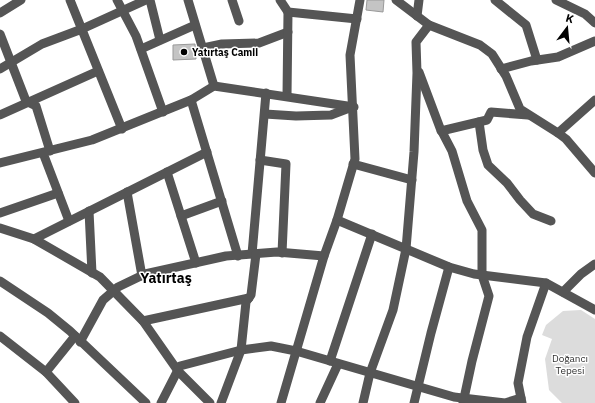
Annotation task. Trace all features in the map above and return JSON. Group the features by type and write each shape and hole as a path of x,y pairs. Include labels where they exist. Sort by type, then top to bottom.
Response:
{"street":[{"path":"0,13 21,0"},
{"path":"70,0 122,128"},
{"path":"118,0 136,36 163,112"},
{"path":"0,69 11,64 42,44 82,29 146,0"},
{"path":"150,0 160,40"},
{"path":"188,0 214,86"},
{"path":"232,0 239,21"},
{"path":"280,0 288,12 287,96"},
{"path":"281,403 324,256 338,220 355,159 354,107 350,54 360,0"},
{"path":"396,0 429,25 480,45 492,54 501,69 520,109 566,139 594,170"},
{"path":"416,16 419,0"},
{"path":"495,0 526,25 538,60"},
{"path":"556,0 585,14 595,23"},
{"path":"288,12 357,19"},
{"path":"141,49 195,25"},
{"path":"363,403 370,373 393,310 406,249 412,180 417,67 416,42 429,25"},
{"path":"203,48 222,44 259,43 288,32"},
{"path":"0,34 26,101 36,106 46,152 58,193 69,221"},
{"path":"501,69 558,57 595,41"},
{"path":"417,67 441,131 452,151 467,201 482,230 482,275 489,296 463,400"},
{"path":"0,115 98,71"},
{"path":"0,163 92,140 191,100 214,86 354,107"},
{"path":"221,403 241,350 246,302 251,294 266,93"},
{"path":"191,100 238,256"},
{"path":"558,133 595,100"},
{"path":"265,114 296,116 331,115 354,107"},
{"path":"441,131 487,120 491,112 530,115"},
{"path":"479,122 483,150 488,165 533,214 551,221"},
{"path":"34,239 207,152"},
{"path":"260,160 286,164 282,253"},
{"path":"354,164 412,180"},
{"path":"167,172 196,263"},
{"path":"127,192 142,276"},
{"path":"0,213 58,193"},
{"path":"181,216 222,201"},
{"path":"89,211 92,273"},
{"path":"338,220 450,267 474,274 546,283 595,310"},
{"path":"0,228 34,239 100,277 143,321 178,370 210,403"},
{"path":"320,403 334,362 372,234"},
{"path":"46,372 78,339 103,300 118,287 142,276 226,256 282,253 324,256"},
{"path":"563,292 580,274 595,264"},
{"path":"414,403 431,333 450,267"},
{"path":"0,281 48,313 146,403"},
{"path":"161,403 180,366 241,350 271,346 296,351 463,400 504,403 522,400 518,383 527,337 546,283"},
{"path":"143,321 249,298"},
{"path":"0,336 46,372 75,403"}],"green space":[{"name":"Doğancı Tepesi","path":"581,310 595,319 595,403 562,403 549,390 545,359 552,339 542,335 546,325 563,311"}],"building":[{"path":"367,0 384,0 383,12 366,10"},
{"name":"Yatırtaş Camii","path":"195,44 196,59 173,60 173,45"}],"place":[{"name":"Yatırtaş Camii","path":"184,52"}],"district":[{"name":"Yatırtaş","path":"166,278"}]}
